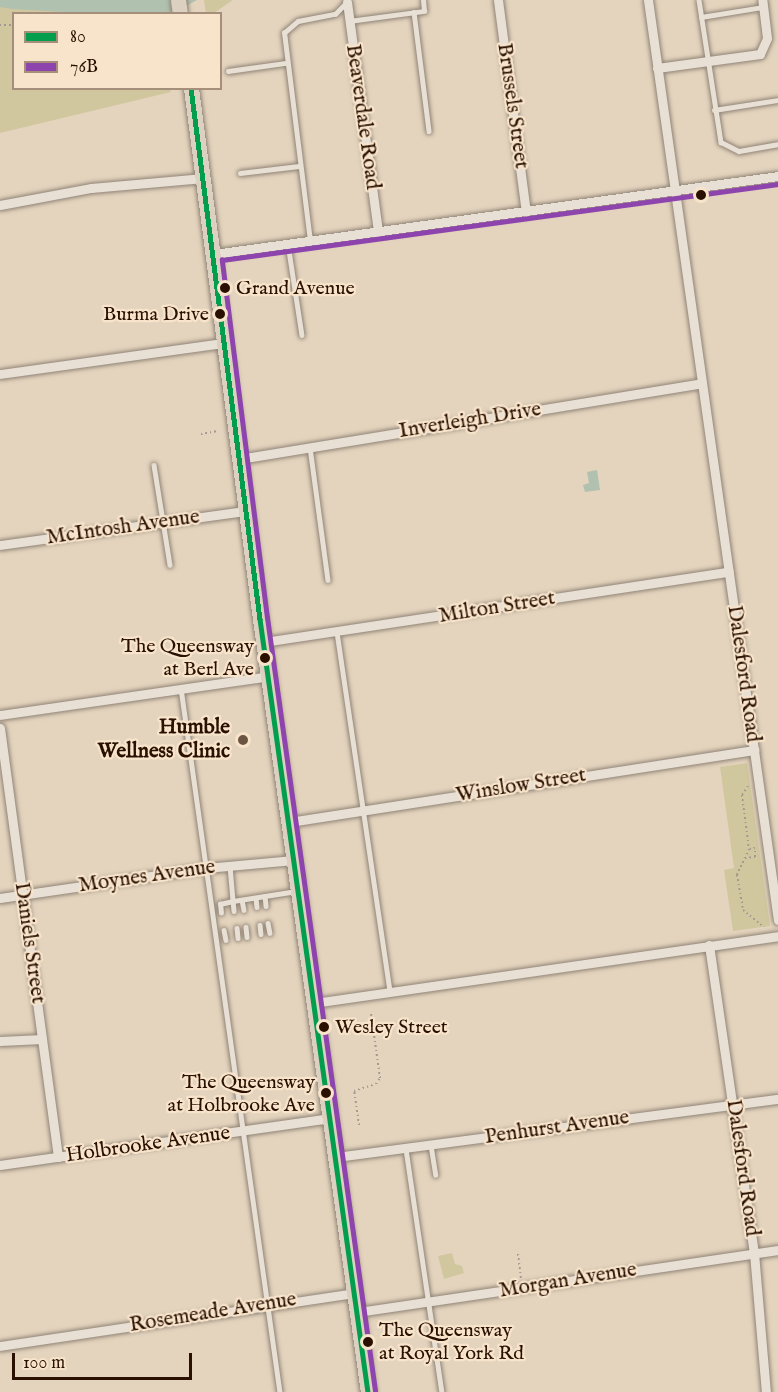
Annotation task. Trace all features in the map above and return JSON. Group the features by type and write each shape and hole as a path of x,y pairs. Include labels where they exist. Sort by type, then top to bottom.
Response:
{"main road":[{"path":"191,90 246,511 368,1392"}],"street":[{"name":"Brussels Street","path":"498,0 526,212"},
{"name":"Dalesford Road","path":"648,0 778,920"},
{"name":"Beaverdale Road","path":"347,1 378,232"},
{"path":"657,68 760,54 767,38 763,3"},
{"path":"214,254 778,176"},
{"path":"0,205 101,187 204,178"},
{"path":"0,374 224,343"},
{"name":"Inverleigh Drive","path":"239,459 702,383"},
{"name":"McIntosh Avenue","path":"0,545 246,511"},
{"name":"Milton Street","path":"264,642 729,572"},
{"path":"0,715 269,676"},
{"name":"Daniels Street","path":"0,728 58,1157"},
{"name":"Winslow Street","path":"289,822 754,750"},
{"name":"Moynes Avenue","path":"0,898 206,868 294,860"},
{"path":"314,1003 777,936"},
{"name":"Dalesford Road","path":"709,945 754,1253 766,1392"},
{"path":"0,1041 42,1039"},
{"name":"Penhurst Avenue","path":"336,1157 778,1099"},
{"name":"Holbrooke Avenue","path":"0,1165 331,1118"},
{"name":"Morgan Avenue","path":"358,1312 778,1250"},
{"name":"Rosemeade Avenue","path":"0,1346 356,1293"}],"lane":[{"path":"349,21 424,11 423,0"},
{"path":"699,0 718,138 725,147 738,151 778,144"},
{"path":"310,241 285,63 284,33 298,21 334,14 347,1"},
{"path":"701,17 763,3"},
{"path":"414,12 429,131"},
{"path":"228,71 285,63"},
{"path":"714,111 778,100"},
{"path":"240,173 299,166"},
{"path":"288,243 302,334"},
{"path":"310,447 328,580"},
{"path":"154,465 165,522 170,565"},
{"path":"338,632 390,993"},
{"path":"181,687 246,1131 280,1392"},
{"path":"230,866 234,911"},
{"path":"221,913 220,904 298,891"},
{"path":"265,896 266,906"},
{"path":"256,898 257,908"},
{"path":"242,900 243,909"},
{"path":"268,923 270,933"},
{"path":"260,925 261,934"},
{"path":"246,927 247,937"},
{"path":"237,928 238,938"},
{"path":"224,930 226,940"},
{"path":"431,1145 436,1175"},
{"path":"406,1149 442,1392"}],"path":[{"path":"201,434 218,431"},
{"path":"757,772 742,795 749,849 737,875 743,910 777,936"},
{"path":"745,858 756,857 755,848 749,849"},
{"path":"359,1125 354,1091 376,1084 380,1078 371,1013"},
{"path":"518,1254 523,1287"}],"shaded area":[{"path":"0,0 143,12 12,12 12,90 170,90 171,92 0,133"},
{"path":"0,0 197,0 176,12 62,12 0,7"},
{"path":"204,0 233,0 215,12 206,12"},
{"path":"597,470 600,490 585,492 583,485 589,483 587,472"},
{"path":"747,763 770,926 733,931 724,870 734,868 720,767"},
{"path":"452,1253 455,1264 462,1266 464,1273 444,1279 438,1256"}],"transit line":[{"name":"80","path":"191,90 260,619 368,1392"},
{"name":"76B","path":"375,1391 267,618 222,260 778,184"}],"place":[{"name":"Grand Avenue","path":"225,288"},
{"name":"Burma Drive","path":"220,314"},
{"name":"The Queensway at Berl Ave","path":"265,658"},
{"name":"Humble Wellness Clinic","path":"243,740"},
{"name":"Wesley Street","path":"324,1027"},
{"name":"The Queensway at Holbrooke Ave","path":"326,1093"},
{"name":"The Queensway at Royal York Rd","path":"368,1342"}]}
